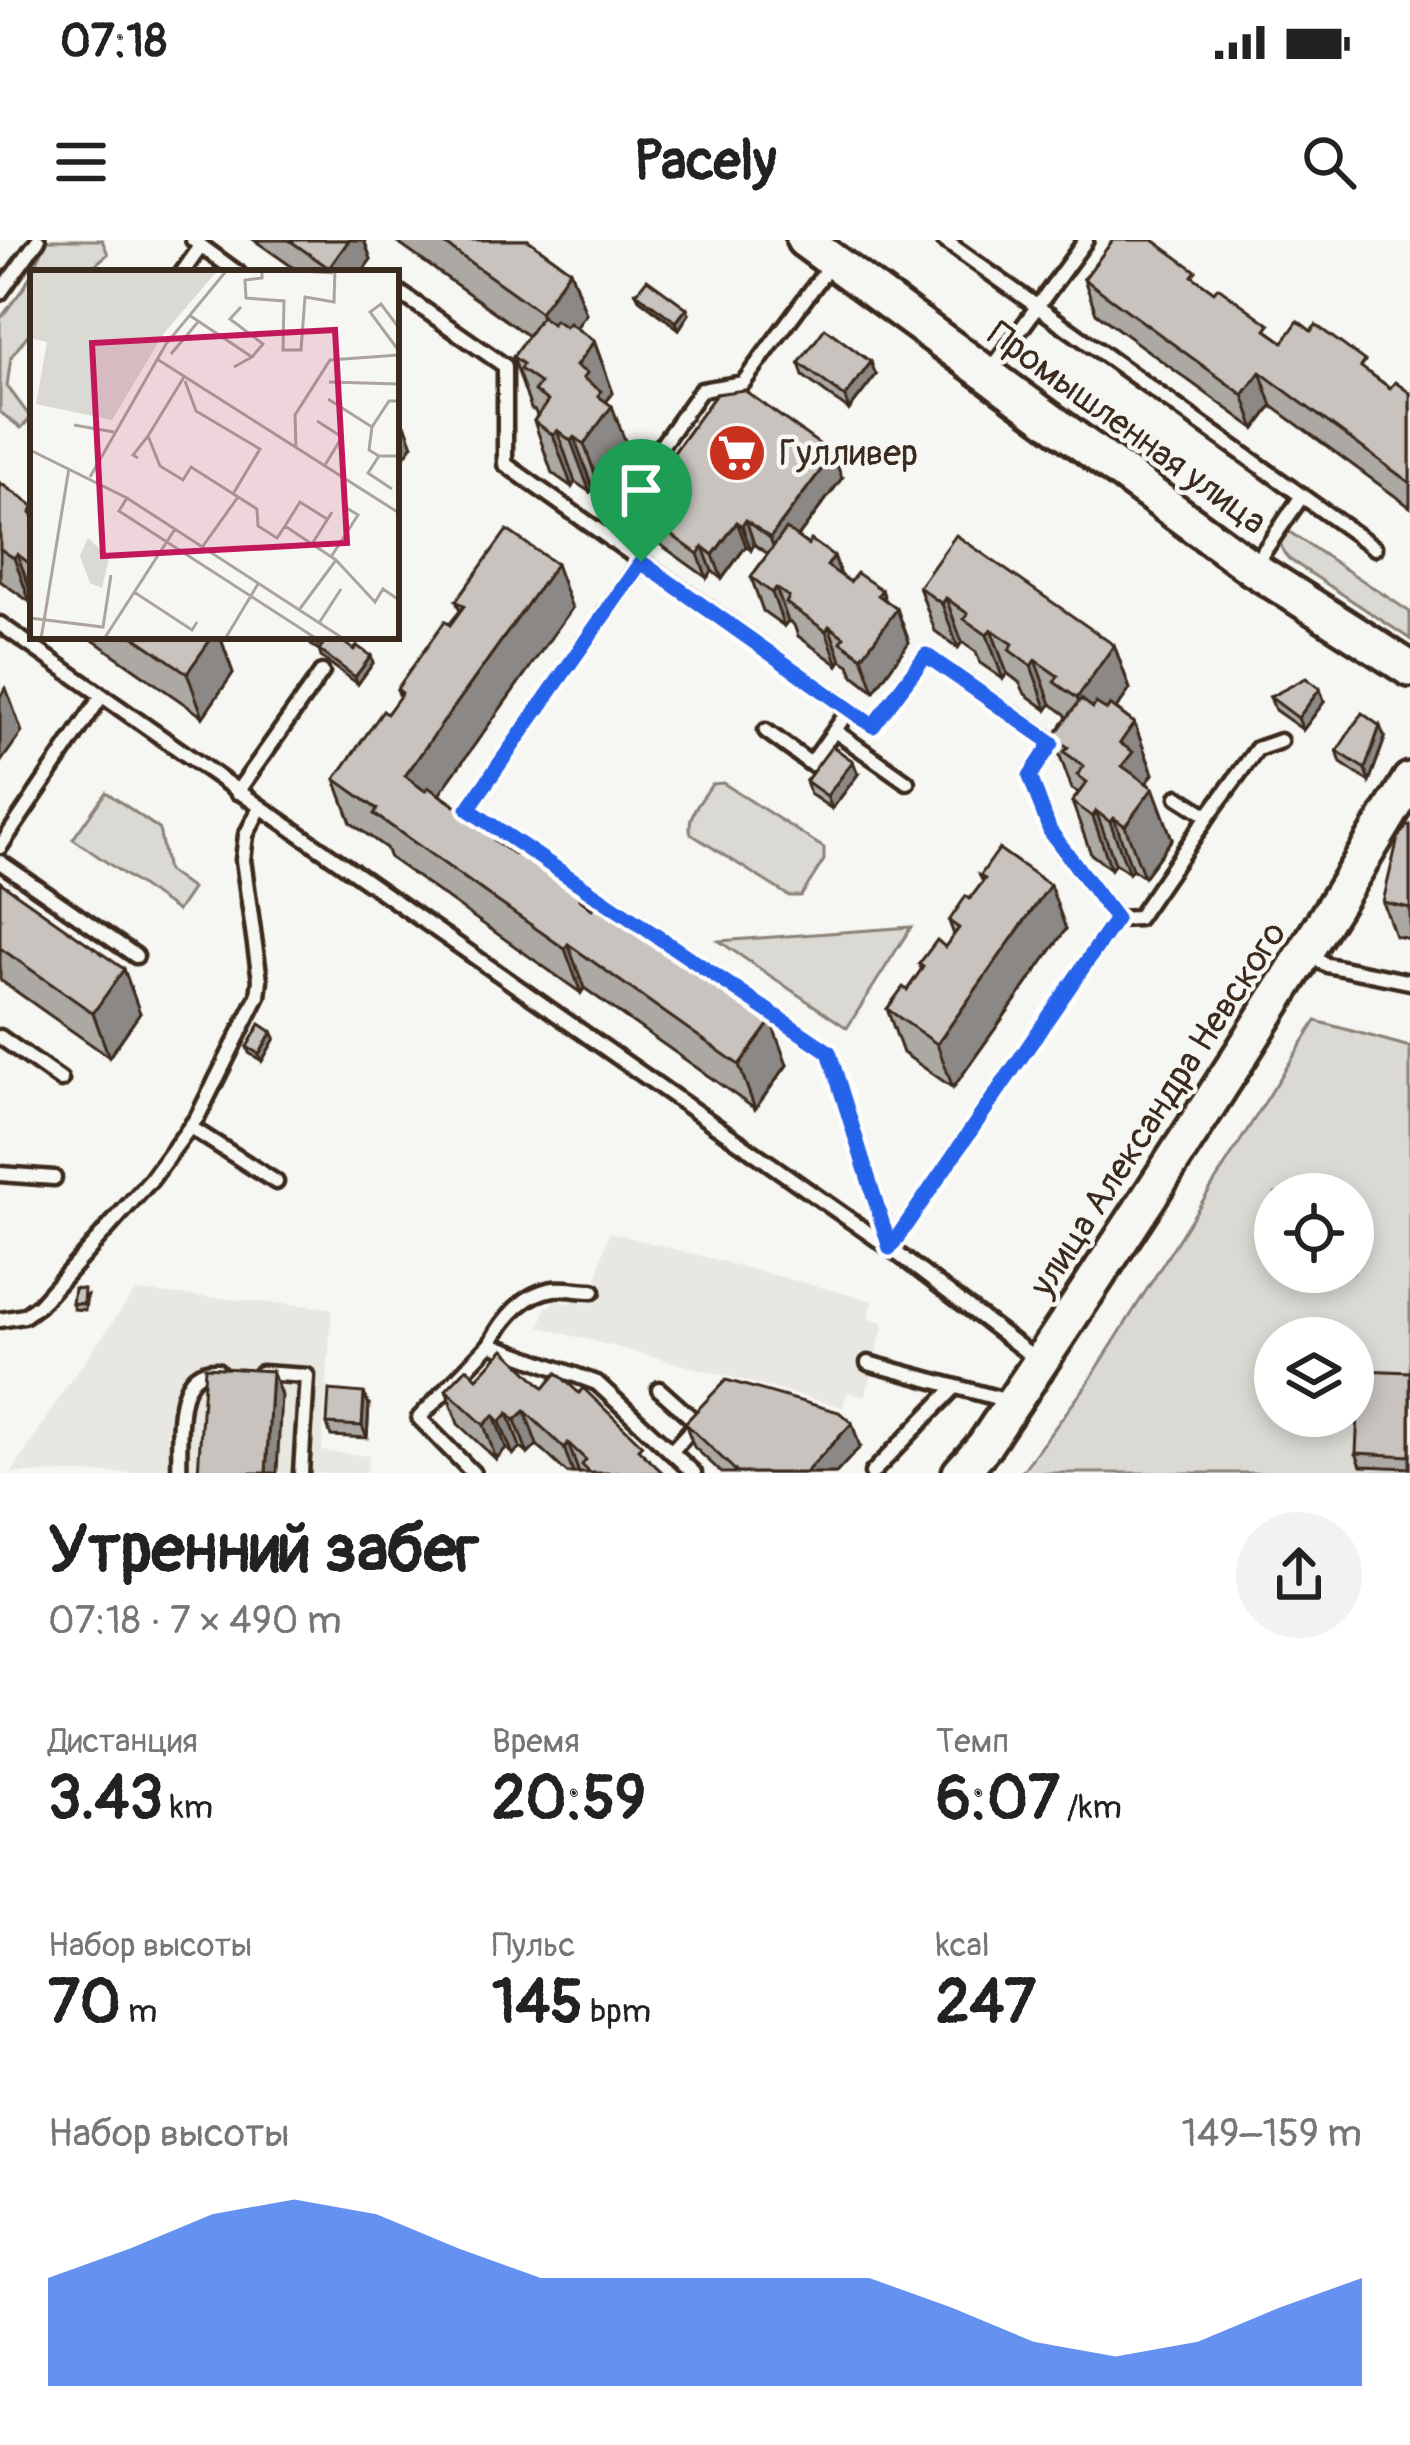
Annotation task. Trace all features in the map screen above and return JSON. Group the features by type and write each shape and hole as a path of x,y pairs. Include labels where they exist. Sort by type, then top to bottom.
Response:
{"street":[{"name":"Промышленная улица","path":"804,240 1252,568 1410,668"},
{"name":"улица Александра Невского","path":"960,1473 984,1446 1040,1362 1306,954 1410,780"}],"lane":[{"path":"0,293 38,240"},
{"path":"944,240 1376,548"},
{"path":"988,375 1086,240"},
{"path":"184,270 197,243 234,270"},
{"path":"612,541 657,452 700,390 743,383 833,261"},
{"path":"399,293 505,366 505,464 849,710 873,726 926,655 1052,743 1030,776 1050,831 1116,919"},
{"path":"1252,568 1302,496"},
{"path":"641,562 468,809 829,1052 890,1248"},
{"path":"0,624 890,1248 1040,1362"},
{"path":"237,792 322,672"},
{"path":"0,847 101,697"},
{"path":"766,731 811,764 849,710"},
{"path":"835,730 907,782"},
{"path":"1116,919 1138,918 1257,749 1280,742"},
{"path":"1178,796 1208,816"},
{"path":"0,1320 24,1316 38,1305 151,1180 190,1127 258,996 260,980 243,860 246,835 260,808"},
{"path":"0,862 136,956"},
{"path":"890,1248 1116,919"},
{"path":"1306,954 1327,965 1410,982"},
{"path":"0,1036 61,1080"},
{"path":"190,1127 275,1182"},
{"path":"0,1174 54,1178"},
{"path":"473,1473 419,1418 490,1344 518,1306 550,1289 593,1291"},
{"path":"490,1344 596,1383 694,1473"},
{"path":"868,1363 1013,1402"},
{"path":"179,1473 184,1390 193,1375 226,1371"},
{"path":"247,1372 307,1376 301,1473"},
{"path":"872,1473 955,1387"},
{"path":"659,1389 697,1424 670,1451"}],"shaded area":[{"path":"48,240 102,240 108,254 89,270 33,270"},
{"path":"30,276 30,332 11,357 7,386 30,417 21,428 0,412 0,319"},
{"path":"1285,529 1410,612 1410,639 1289,559 1281,545"},
{"path":"723,783 824,848 824,860 801,896 789,896 691,834 696,808 712,784"},
{"path":"106,792 159,829 167,871 192,889 177,911 73,839"},
{"path":"911,927 847,1028 719,941"},
{"path":"1316,1021 1410,1047 1410,1473 1021,1473 1086,1386"},
{"path":"609,1232 873,1301 868,1319 884,1323 865,1396 847,1392 843,1407 540,1327 546,1306 554,1300 590,1304"},
{"path":"135,1291 332,1308 322,1451 369,1456 367,1473 12,1473"}],"building":[{"path":"289,240 349,240 329,268"},
{"path":"439,240 528,240 570,270 540,312"},
{"path":"1113,240 1153,240 1196,271 1192,276 1214,292 1218,287 1270,325 1266,330 1283,342 1298,321 1311,331 1316,325 1365,361 1361,367 1390,388 1395,382 1410,393 1410,483 1260,372 1243,395 1084,279"},
{"path":"647,279 687,308 676,322 636,293"},
{"path":"541,317 565,327 569,323 594,341 576,366 601,391 598,396 612,406 584,444 557,430 553,435 534,421 548,401 534,391 540,383 520,369 523,364 513,357"},
{"path":"825,328 871,362 845,397 799,363"},
{"path":"744,390 833,454 770,538 746,520 742,526 737,522 713,555 703,547 698,554 634,508 716,394"},
{"path":"0,483 30,504 30,564 0,549"},
{"path":"786,529 834,556 827,566 850,582 857,573 882,590 878,595 897,609 862,657 829,626 826,631 786,603 789,597 776,588 772,593 751,577"},
{"path":"507,530 556,564 405,776 497,835 494,840 514,854 517,849 582,895 579,899 592,909 596,904 607,913 611,908 682,958 679,962 698,976 701,971 771,1021 739,1065 374,814 377,809 335,779 383,711 387,714 402,693 397,689 445,621 450,625 464,606 456,601"},
{"path":"956,535 1114,645 1077,698 1054,682 1058,676 1035,660 1031,666 1009,650 1013,644 991,629 987,635 946,598 942,604 919,587"},
{"path":"137,639 211,639 187,673"},
{"path":"327,639 344,639 354,650 357,646 371,656 355,677 319,650"},
{"path":"1306,678 1320,689 1298,718 1270,697"},
{"path":"1081,699 1093,708 1096,703 1107,710 1110,705 1134,723 1120,743 1133,752 1122,766 1153,788 1125,826 1096,811 1093,817 1072,802 1087,782 1077,775 1084,766 1053,737"},
{"path":"1362,713 1380,726 1365,769 1337,751"},
{"path":"832,746 853,761 827,796 806,781"},
{"path":"1410,825 1410,908 1383,902 1398,838"},
{"path":"999,849 1050,885 937,1044 887,1009 903,987 907,990 937,940 945,947 959,928 949,921 985,879 980,876"},
{"path":"0,882 124,969 93,1013 0,948"},
{"path":"260,1024 272,1032 259,1054 247,1047"},
{"path":"74,1288 84,1289 83,1304 72,1303"},
{"path":"504,1349 544,1388 557,1373 579,1393 583,1388 642,1445 638,1449 663,1473 590,1473 582,1465 586,1460 568,1443 564,1448 525,1411 515,1420 508,1413 500,1422 494,1415 484,1425 446,1390 467,1368 477,1378"},
{"path":"205,1367 272,1371 266,1473 198,1473"},
{"path":"1374,1371 1410,1372 1410,1456 1356,1453 1357,1437 1374,1437"},
{"path":"726,1380 839,1412 852,1423 805,1473 738,1473 685,1423"},
{"path":"329,1390 364,1393 362,1426 327,1424"}],"place":[{"name":"Гулливер","path":"737,453"}],"route":[{"path":"641,562 873,726 926,655 1052,743 1030,776 1050,831 1116,919 890,1248 829,1052 468,809 641,562"}]}
